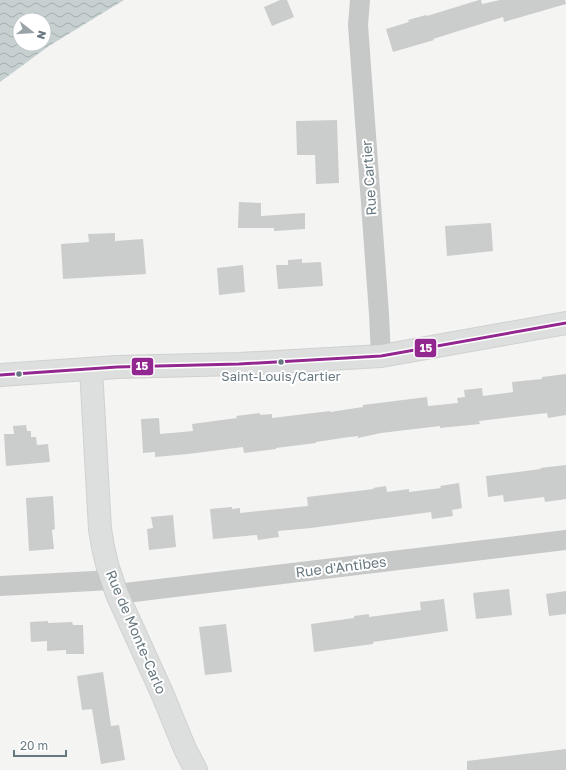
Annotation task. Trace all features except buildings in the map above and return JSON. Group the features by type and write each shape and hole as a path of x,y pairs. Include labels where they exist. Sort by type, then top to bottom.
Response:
{"main road":[{"path":"0,375 91,369 239,364 381,356 566,323"},
{"name":"Rue de Monte-Carlo","path":"91,369 100,529 103,546 115,587 162,693 185,750 196,770"}],"street":[{"name":"Rue Cartier","path":"360,0 358,25 380,314 381,356"},
{"name":"Rue d'Antibes","path":"0,586 115,587 566,540"}],"water":[{"path":"0,0 124,0 52,44 52,12 12,12 12,52 41,52 0,82"}],"transit line":[{"name":"15","path":"0,375 117,367 239,364 381,356 566,323"}],"place":[{"name":"Saint-Louis/Cartier","path":"281,362"}]}
